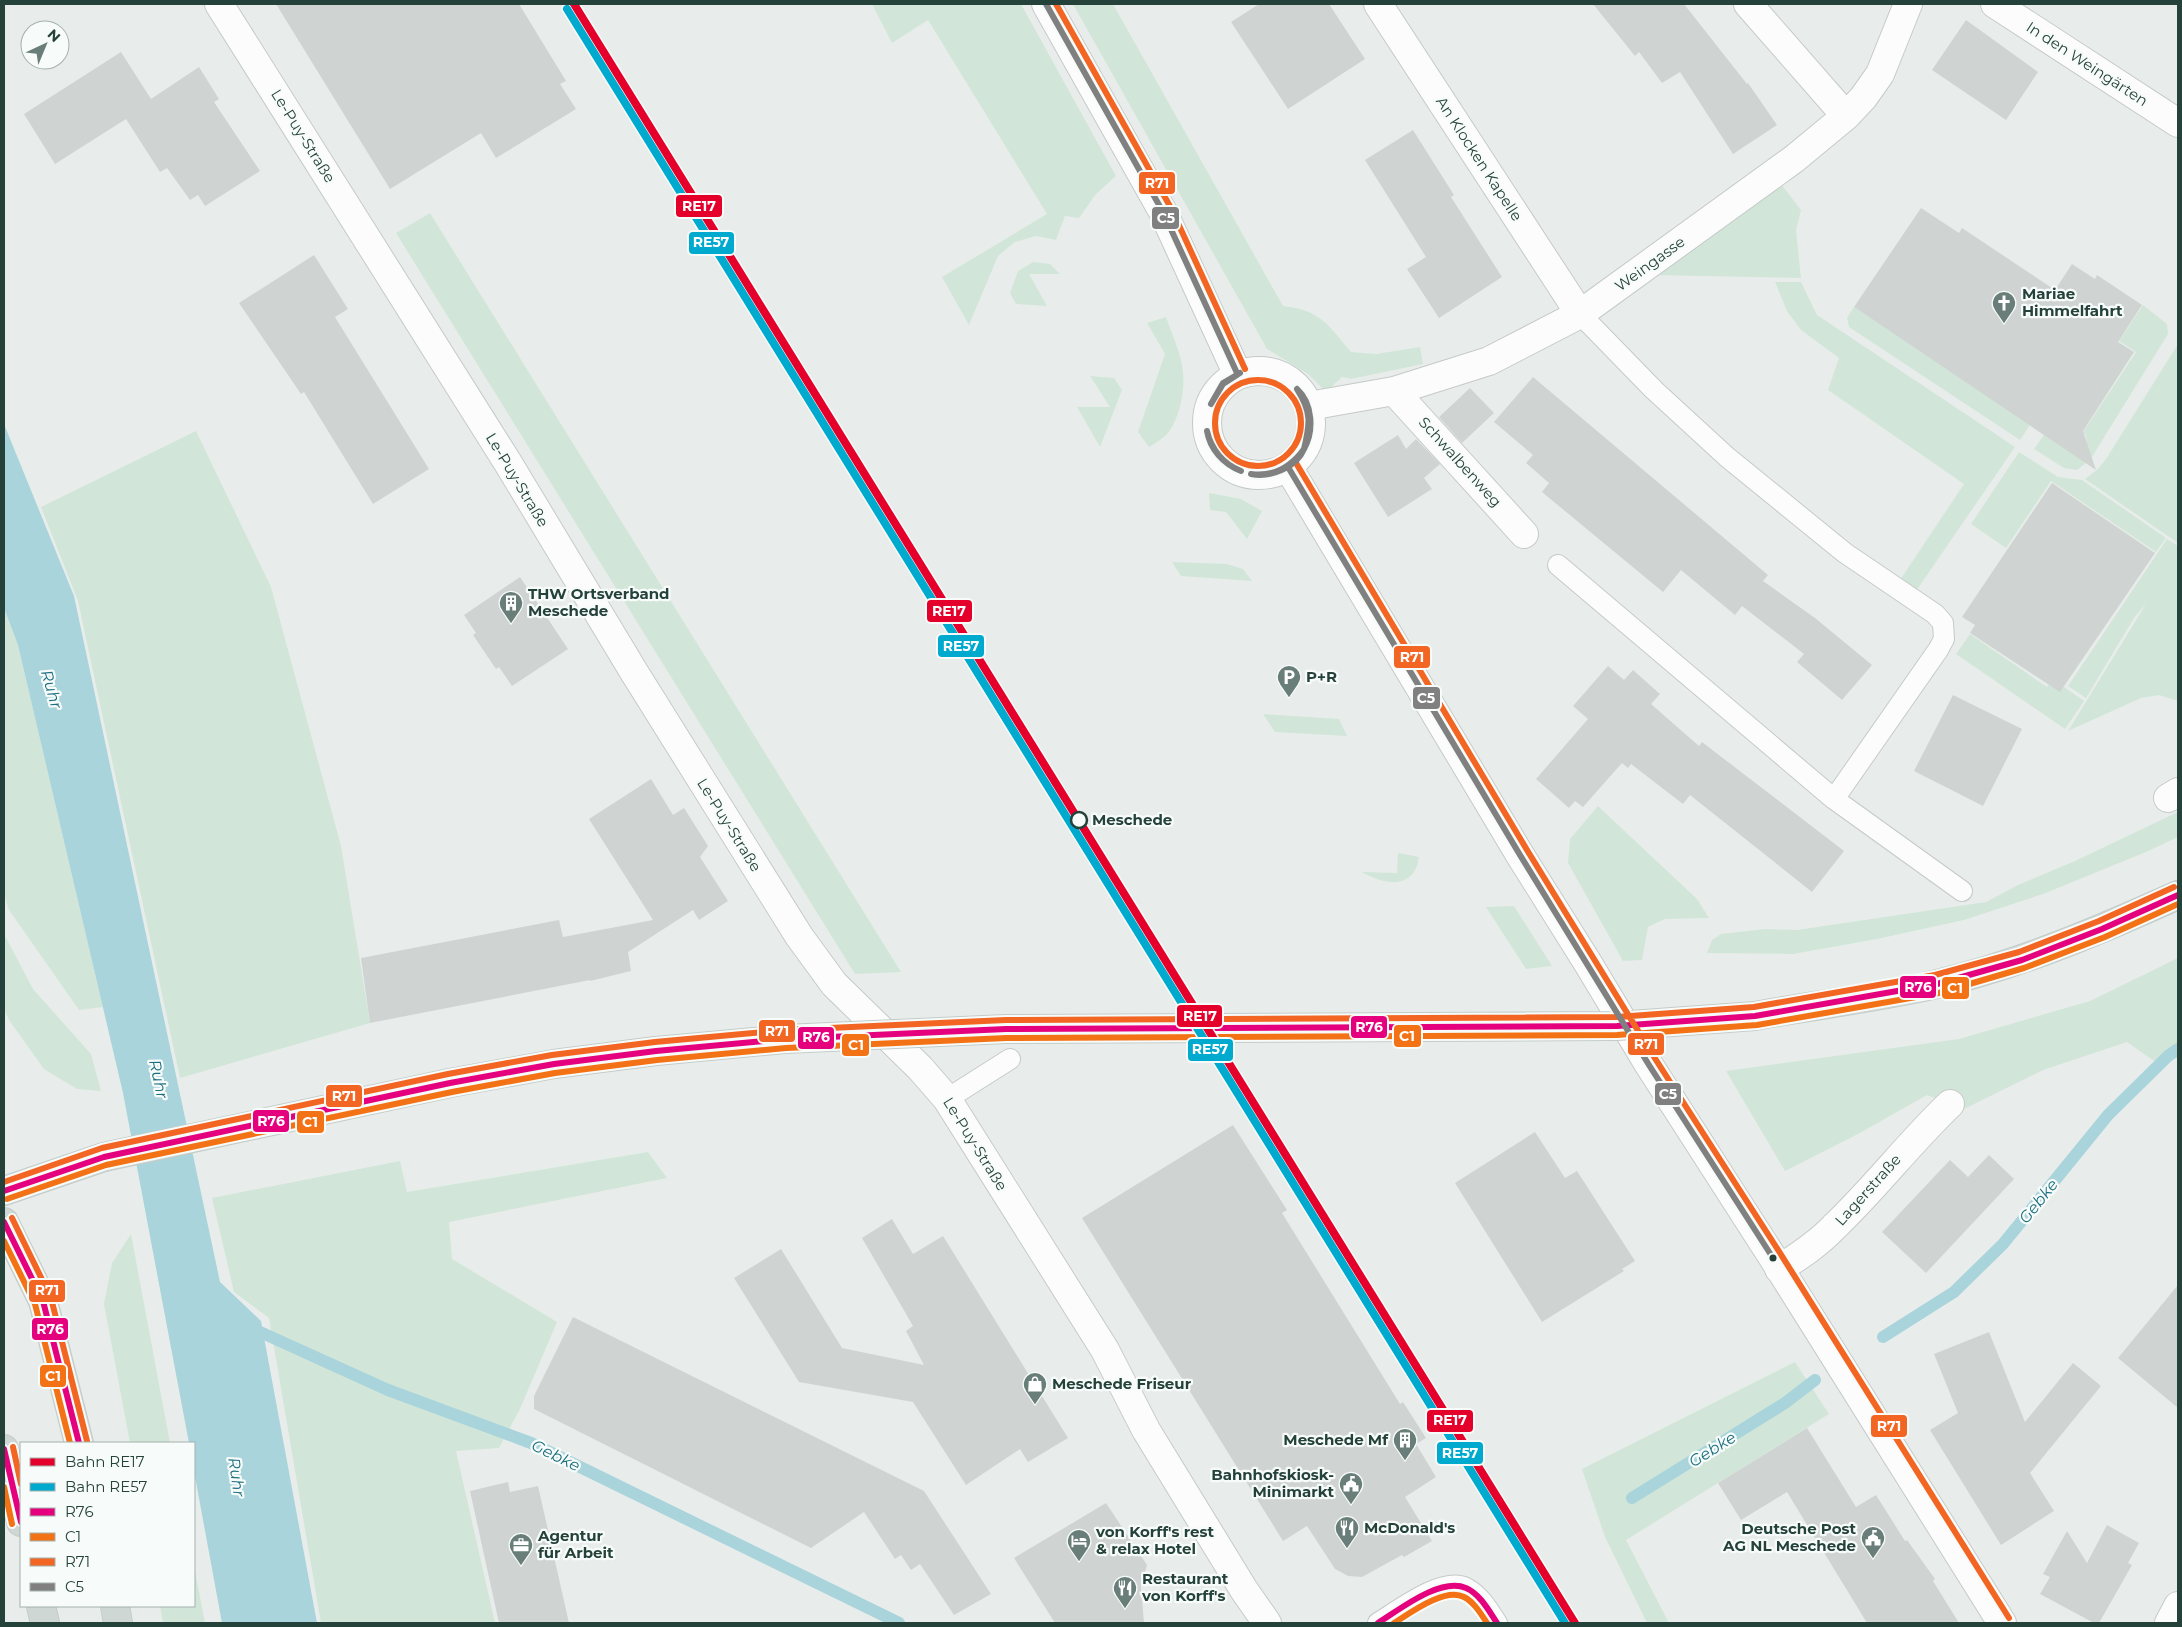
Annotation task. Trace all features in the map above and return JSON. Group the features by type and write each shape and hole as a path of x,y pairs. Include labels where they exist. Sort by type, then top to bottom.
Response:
{"main road":[{"path":"4,1191 104,1157 450,1083 545,1066 656,1050 785,1039 1006,1029 1617,1026 1755,1016 1937,984 2022,960 2102,929 2178,895"},
{"path":"4,1222 43,1300 79,1442"},
{"path":"4,1449 20,1518"},
{"path":"41,1607 45,1623"},
{"path":"115,1607 118,1623"}],"street":[{"name":"Le-Puy-Straße","path":"219,4 502,455 798,936 834,984 920,1068 947,1099 1104,1350 1146,1430 1249,1598 1267,1623"},
{"path":"1046,4 1163,212 1237,373"},
{"name":"An Klocken Kapelle","path":"1378,4 1580,314"},
{"path":"1748,4 1846,116"},
{"name":"Weingasse","path":"1309,406 1394,391 1490,361 1580,314 1794,159 1846,116 1863,98 1880,74 1908,4"},
{"name":"In den Weingärten","path":"1995,4 2178,123"},
{"path":"1257,370 1274,372 1289,379 1301,391 1309,406 1310,438 1303,452 1288,467 1278,472 1264,475 1248,474 1233,469 1221,459 1212,446 1206,429 1207,412 1214,395 1225,382 1237,373 1257,370"},
{"name":"Schwalbenweg","path":"1394,391 1524,534"},
{"path":"1288,467 1520,855 1649,1065 2002,1623"},
{"name":"Lagerstraße","path":"1779,1270 1806,1252 1835,1227 1909,1144 1950,1104"},
{"path":"2169,1623 2178,1606"}],"lane":[{"path":"1580,314 1660,396 1727,458 1845,552 1935,614 1943,623 1944,639 1938,650 1834,799"},
{"path":"1558,566 1834,799 1962,891"},
{"path":"947,1099 1010,1059"},
{"path":"1378,1623 1439,1588 1451,1585 1466,1588 1475,1595 1497,1623"}],"green space":[{"path":"872,4 1021,4 1116,176 1096,194 1079,218 1065,216 1056,240 1036,236 1015,242 998,256 969,325 942,277 1047,214 928,20 892,43"},
{"path":"1073,4 1113,4 1283,306 1306,311 1323,320 1351,352 1376,354 1420,347 1423,364 1351,379 1342,377 1326,392 1308,374 1267,349"},
{"path":"1781,184 1801,210 1796,230 1801,278 1652,275"},
{"path":"430,213 901,972 855,974 396,233"},
{"path":"1033,262 1050,264 1060,274 1029,274 1047,306 1016,304 1010,293 1018,271"},
{"path":"1775,282 1801,282 1817,315 2015,447 1914,594 1898,583 1964,484 1828,390 1839,358 1801,330 1787,311"},
{"path":"2143,305 2167,324 2168,334 2090,460 2077,470 2064,468 2034,449 2044,435 2087,444 2086,436 2083,432 2136,352 2119,341"},
{"path":"1854,307 2030,425 2020,440 1849,327 1847,318"},
{"path":"1166,317 1182,362 1182,396 1179,410 1171,428 1161,440 1149,447 1138,432 1165,354 1147,323"},
{"path":"2178,344 2178,543 2085,479 2098,469 2106,459"},
{"path":"1090,376 1114,378 1122,390 1100,447 1077,407 1110,407"},
{"path":"196,431 271,587 341,846 370,1023 180,1078 78,601 41,507"},
{"path":"2019,452 2058,477 2082,480 2166,538 2156,552 2051,481 2006,548 1971,524"},
{"path":"1209,493 1241,499 1262,511 1247,539 1226,512 1210,510"},
{"path":"2167,539 2178,546 2178,701 2159,695 2141,698 2068,731 2146,604 2134,618 2086,698 2068,686"},
{"path":"1172,562 1227,564 1243,569 1252,581 1181,576"},
{"path":"4,608 18,645 103,1007 79,1010 9,910 4,894"},
{"path":"1970,634 2047,687 2053,679 2084,701 2065,729 1956,654"},
{"path":"1263,714 1339,719 1347,736 1275,732"},
{"path":"1598,806 1697,899 1709,918 1665,919 1648,927 1642,960 1623,961 1568,863 1570,839"},
{"path":"2178,812 2178,837 2043,894 1964,920 1877,939 1793,954 1707,953 1712,940 1721,934 1765,929 1797,930 1986,902 2018,885 2075,861"},
{"path":"1398,853 1419,857 1412,875 1405,880 1389,882 1371,877 1362,872 1397,873"},
{"path":"1514,906 1552,966 1526,969 1486,907"},
{"path":"4,934 33,989 91,1054 101,1091 77,1089 44,1069 9,1020 4,1008"},
{"path":"2178,958 2178,1045 2154,1061 2127,1042 2043,1070 1964,1109 1927,1095 1858,1134 1785,1171 1726,1071 1959,1039 2090,1001"},
{"path":"648,1152 667,1178 449,1222 452,1259 557,1322 520,1409 499,1448 456,1451 495,1623 321,1623 269,1318 234,1292 212,1198 400,1161 407,1192"},
{"path":"131,1234 170,1442 130,1442 104,1304 112,1263"},
{"path":"1795,1362 1829,1414 1626,1540 1669,1623 1647,1623 1605,1537 1582,1469"},
{"path":"195,1571 205,1623 163,1623 160,1607 195,1607"}],"water":[{"name":"Ruhr","path":"4,424 74,596 220,1282 261,1321 317,1623 222,1623 195,1476 195,1442 189,1442 123,1093 18,645 4,608"}],"building":[{"path":"276,4 519,4 566,81 560,84 576,109 496,158 481,133 390,189"},
{"path":"1259,4 1329,4 1365,59 1288,109 1231,22"},
{"path":"1593,4 1684,4 1748,83 1777,125 1733,154 1680,72 1662,83 1639,52 1635,56"},
{"path":"1966,20 2038,72 2006,120 1932,70"},
{"path":"121,52 151,99 199,67 219,99 214,102 260,171 205,206 198,195 190,200 167,168 160,172 126,119 55,164 24,114"},
{"path":"1413,130 1454,195 1451,197 1502,277 1439,318 1407,269 1426,257 1365,160"},
{"name":"Mariae Himmelfahrt","path":"1921,208 1959,233 1962,228 2055,290 2072,264 2095,279 2097,275 2142,305 2118,342 2134,352 2083,431 2096,470 1854,307"},
{"path":"314,255 348,309 335,317 429,469 373,504 304,392 301,394 239,303"},
{"path":"1533,377 1768,575 1763,581 1815,618 1872,665 1842,700 1797,662 1804,654 1742,606 1735,615 1681,570 1663,592 1542,492 1549,483 1526,463 1533,455 1494,422"},
{"path":"1470,388 1494,413 1462,443 1439,417"},
{"path":"1398,435 1406,449 1416,439 1440,464 1424,478 1432,489 1388,517 1354,463"},
{"path":"2052,483 2155,553 2060,692 1970,633 1975,625 1962,617"},
{"name":"THW Ortsverband Meschede","path":"520,577 568,649 512,686 499,667 496,669 473,635 476,633 464,615"},
{"path":"1608,666 1624,680 1633,670 1660,694 1651,704 1699,746 1702,742 1844,851 1812,892 1690,795 1683,804 1631,764 1628,768 1622,763 1583,807 1575,801 1569,808 1536,779 1588,719 1573,706"},
{"path":"1953,695 2022,729 1983,806 1914,771"},
{"path":"651,779 673,815 684,808 708,846 700,857 728,901 699,920 693,910 628,952 631,971 590,981 370,1023 361,958 559,920 563,937 653,920 589,819"},
{"path":"1233,1125 1287,1210 1282,1213 1400,1404 1403,1402 1426,1438 1416,1444 1436,1477 1405,1497 1432,1541 1362,1577 1348,1576 1335,1569 1307,1526 1283,1541 1082,1218"},
{"path":"1535,1132 1565,1178 1577,1171 1635,1261 1622,1269 1624,1271 1542,1322 1455,1183"},
{"path":"1989,1155 2014,1179 1926,1273 1882,1232 1950,1160 1968,1177"},
{"path":"892,1219 913,1254 943,1236 1068,1438 1028,1462 1020,1449 966,1485 913,1402 799,1382 734,1278 781,1249 842,1348 924,1365 906,1331 913,1326 862,1238"},
{"path":"2178,1285 2178,1408 2118,1358"},
{"path":"573,1317 924,1491 991,1594 954,1615 920,1564 911,1570 901,1555 895,1559 864,1512 811,1548 534,1409 534,1396"},
{"path":"1989,1332 2025,1422 2073,1363 2101,1386 2030,1473 2054,1511 2001,1545 1930,1430 1958,1413 1934,1354"},
{"path":"1807,1428 1856,1507 1876,1495 1905,1541 1907,1540 1935,1579 1933,1581 1959,1623 1867,1623 1787,1492 1741,1520 1718,1483"},
{"name":"Agentur für Arbeit","path":"508,1482 510,1492 538,1486 569,1623 499,1623 470,1491"},
{"name":"von Korff's rest & relax Hotel","path":"1106,1503 1147,1565 1141,1587 1144,1623 1055,1623 1014,1558"},
{"path":"2107,1525 2139,1543 2128,1563 2132,1565 2099,1623 2094,1623 2040,1594 2050,1577 2043,1574 2067,1531 2087,1563"}],"waterway":[{"name":"Gebke","path":"1883,1337 1954,1292 2003,1244 2108,1115 2168,1056 2178,1049"},
{"name":"Gebke","path":"249,1327 388,1390 531,1443 899,1623"},
{"name":"Gebke","path":"1632,1498 1785,1403 1815,1380"}],"rail line":[{"name":"RE17","path":"574,4 1575,1623"},
{"name":"RE57","path":"567,9 1565,1623"}],"transit line":[{"name":"C5","path":"1046,4 1163,212 1237,373"},
{"name":"R71","path":"1056,4 1171,208 1245,369"},
{"name":"C5","path":"1211,404 1223,383 1240,373"},
{"name":"C5","path":"1211,404 1223,384 1240,373"},
{"name":"R71","path":"1258,380 1282,387 1294,399 1301,423 1294,447 1282,459 1258,466 1234,459 1222,447 1215,423 1222,399 1234,387 1258,380"},
{"name":"C5","path":"1297,389 1306,402 1310,418 1309,434 1304,449"},
{"name":"C5","path":"1297,389 1302,397 1308,418 1308,432 1304,449"},
{"name":"C5","path":"1207,431 1211,444 1223,460 1241,471"},
{"name":"C5","path":"1207,431 1211,444 1218,455 1234,468 1241,471"},
{"name":"C5","path":"1251,474 1267,474 1281,469 1293,461 1304,449"},
{"name":"C5","path":"1251,474 1274,473 1282,470 1295,461 1304,449"},
{"name":"R71","path":"1296,463 1527,850 1656,1060 1780,1253 2009,1618"},
{"name":"C5","path":"1288,467 1520,855 1649,1065 1773,1258"},
{"name":"R71","path":"4,1182 102,1148 448,1074 552,1055 655,1042 785,1030 1006,1020 1617,1017 1754,1007 1935,975 2019,952 2099,921 2174,887"},
{"name":"R76","path":"4,1191 104,1157 450,1083 554,1064 656,1051 785,1039 1006,1029 1617,1026 1755,1016 1937,984 2022,960 2102,929 2178,895"},
{"name":"C1","path":"7,1199 106,1165 452,1092 555,1073 657,1060 786,1048 1006,1038 1617,1035 1757,1025 1939,993 2024,968 2105,937 2178,904"},
{"name":"R71","path":"12,1218 51,1298 87,1441"},
{"name":"R76","path":"4,1222 43,1301 79,1442"},
{"name":"C1","path":"4,1241 35,1304 70,1442"},
{"name":"R71","path":"13,1447 20,1479"},
{"name":"R76","path":"4,1449 20,1518"},
{"name":"C1","path":"4,1487 12,1524"},
{"name":"R76","path":"1378,1623 1420,1596 1444,1587 1456,1586 1466,1588 1476,1594 1497,1623"},
{"name":"C1","path":"1394,1623 1428,1602 1447,1595 1464,1597 1477,1608 1487,1623"}],"place":[{"name":"Mariae Himmelfahrt","path":"2004,324"},
{"name":"THW Ortsverband Meschede","path":"511,624"},
{"name":"P+R","path":"1289,698"},
{"name":"Meschede","path":"1079,820"},
{"name":"Meschede Friseur","path":"1035,1405"},
{"name":"Meschede Mf","path":"1405,1461"},
{"name":"Bahnhofskiosk- Minimarkt","path":"1351,1505"},
{"name":"McDonald's","path":"1347,1549"},
{"name":"Deutsche Post AG NL Meschede","path":"1873,1559"},
{"name":"von Korff's rest & relax Hotel","path":"1079,1562"},
{"name":"Agentur für Arbeit","path":"521,1566"},
{"name":"Restaurant von Korff's","path":"1125,1609"}]}
